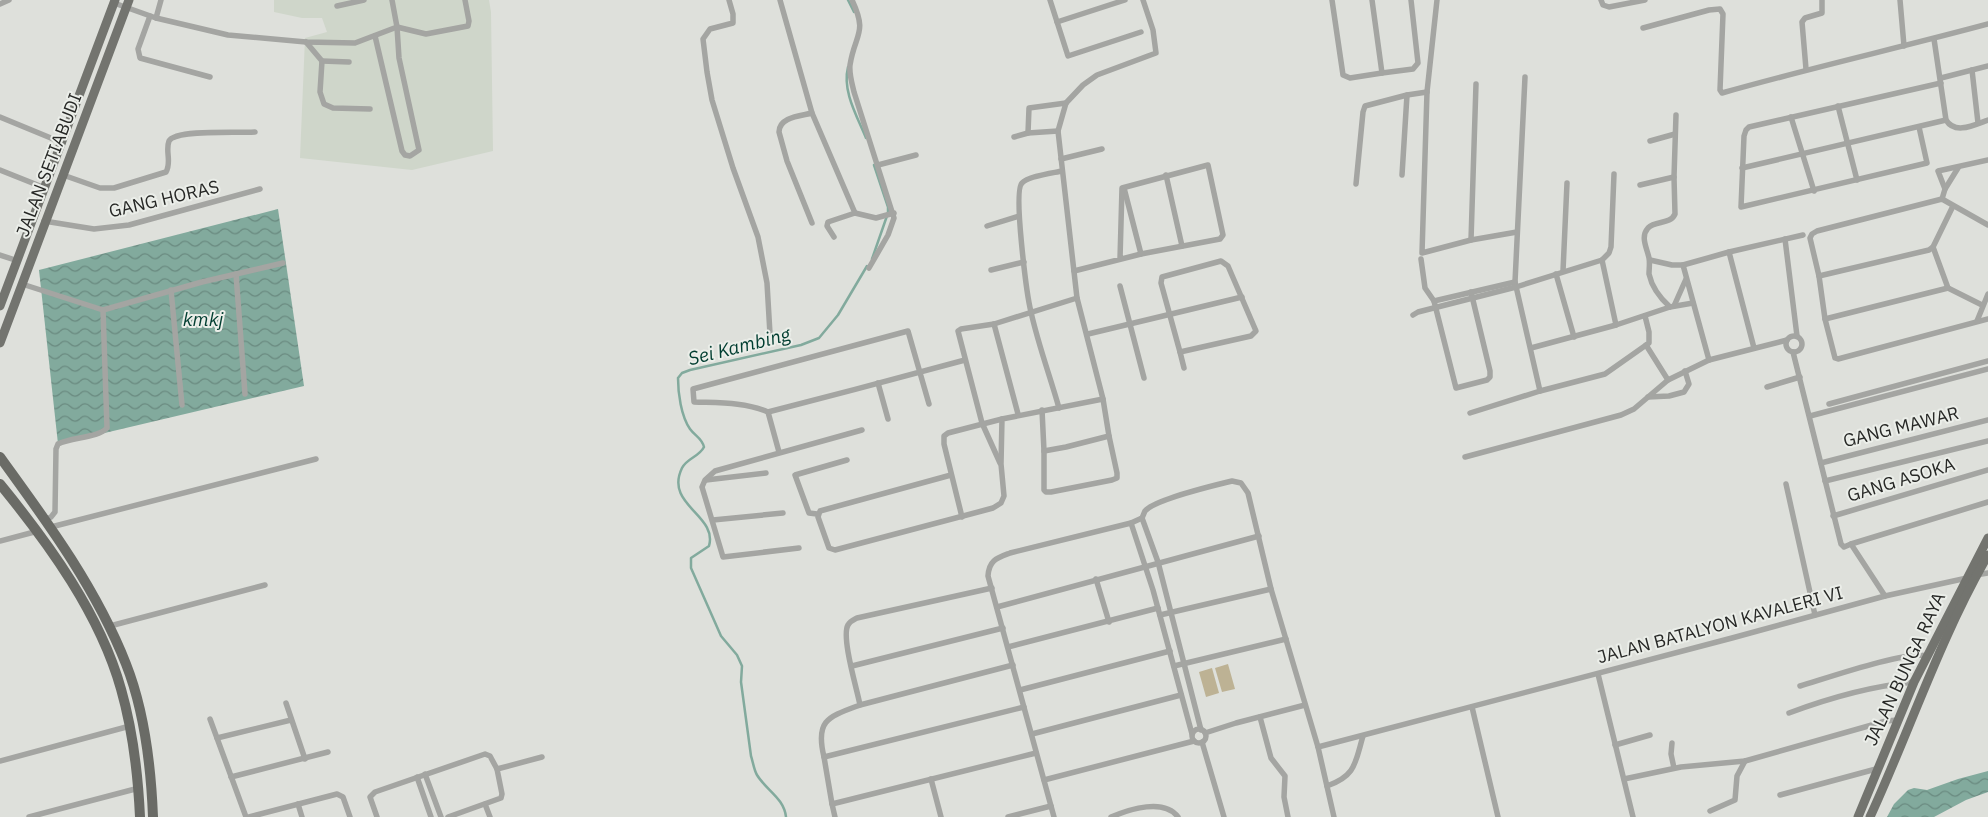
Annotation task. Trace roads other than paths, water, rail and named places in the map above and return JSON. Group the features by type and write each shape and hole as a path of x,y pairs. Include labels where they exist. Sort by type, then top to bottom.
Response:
{"highway":[{"path":"0,457 89,585 110,626 127,666 139,706 152,786 153,817"},
{"path":"0,484 38,531 76,590 98,631 121,688 130,726 139,788 140,817"}],"main road":[{"name":"JALAN SETIABUDI","path":"0,305 115,2"},
{"name":"JALAN SETIABUDI","path":"0,343 44,221 128,4"},
{"path":"44,188 55,194"},
{"name":"JALAN BUNGA RAYA","path":"1858,817 1876,769 1914,682 1988,538"},
{"name":"JALAN BUNGA RAYA","path":"1870,817 1937,657 1976,575 1988,555"}],"street":[{"path":"0,4 10,0"},
{"path":"161,0 138,49 140,58 210,77"},
{"path":"337,6 364,0"},
{"path":"374,36 402,151 405,155 410,156 419,150 399,58 397,27 392,0"},
{"path":"115,2 128,4 153,17 228,34 306,42 355,43 397,27 426,34 468,26 469,21 465,0"},
{"path":"729,0 733,14 733,23 710,29 703,39 706,72 723,137 758,237 767,283 770,334"},
{"path":"780,0 812,113 855,213"},
{"path":"852,0 861,22 850,66 850,76 894,220 869,268"},
{"path":"1050,0 1069,56 1141,32"},
{"path":"1057,22 1125,0"},
{"path":"1042,410 1044,490 1046,492 1117,478 1103,399 1088,334 1077,298 1058,131 1066,104 1083,85 1097,75 1155,54 1154,30 1143,0"},
{"path":"1332,0 1343,74 1350,78 1413,69 1418,63 1411,0"},
{"path":"1372,0 1382,73"},
{"path":"1437,0 1426,92 1422,253 1471,240 1517,232"},
{"path":"1601,0 1603,5 1609,7 1645,0"},
{"path":"1806,69 1802,22 1805,18 1822,13 1822,0"},
{"path":"1900,0 1904,46"},
{"path":"1643,28 1708,10 1720,9 1723,14 1720,93 1806,69 1934,39 1988,24"},
{"path":"1934,39 1946,120 1954,128 1978,124 1988,120"},
{"path":"306,42 322,61 320,92 324,104 333,108 370,109"},
{"path":"322,61 349,62"},
{"path":"1920,127 1927,163 1742,207 1742,168 1746,130 1757,124 1838,106 1988,66"},
{"path":"1972,70 1978,124"},
{"path":"1525,77 1516,284 1540,391"},
{"path":"1471,240 1476,84"},
{"path":"1356,184 1363,109 1366,106 1406,95 1426,92"},
{"path":"1402,175 1406,95"},
{"path":"1028,133 1029,108 1066,104"},
{"path":"1838,106 1857,180"},
{"path":"812,113 782,122 779,127 786,161 812,223"},
{"path":"1672,307 1655,291 1650,274 1650,260 1644,235 1650,226 1670,220 1675,216 1676,115"},
{"path":"0,117 63,143"},
{"path":"1791,117 1814,191"},
{"path":"1742,168 1946,120"},
{"path":"1014,137 1028,133 1058,131"},
{"path":"63,175 100,188 114,188 166,172 169,166 169,143 171,138 197,133 255,132"},
{"path":"1650,141 1675,134"},
{"path":"1061,159 1102,149"},
{"path":"878,165 916,155"},
{"path":"1945,189 1938,172 1988,160"},
{"path":"1074,271 1140,254 1220,239 1223,235 1209,167 1206,165 1124,187 1121,190 1120,259"},
{"path":"1942,199 1945,189 1958,168"},
{"path":"0,170 44,188"},
{"path":"1059,408 1031,311 1019,216 1018,188 1026,180 1062,171"},
{"path":"1413,315 1435,304 1556,274 1602,260 1609,253 1611,247 1614,174"},
{"path":"1166,176 1182,246"},
{"path":"1640,185 1674,178"},
{"path":"1563,271 1567,184"},
{"path":"1124,187 1140,254"},
{"name":"GANG HORAS","path":"44,221 94,229 129,225 260,189"},
{"path":"1988,225 1942,199 1814,232 1810,238 1819,276 1825,319 1833,356 1838,359 1988,318"},
{"path":"1819,276 1926,251 1933,247 1953,206"},
{"path":"834,237 827,226 828,222 855,213 876,218 892,214"},
{"path":"987,226 1019,216"},
{"path":"1650,260 1672,265 1683,265 1803,235"},
{"path":"1785,239 1797,336 1801,340 1802,345 1799,350 1793,352"},
{"path":"1933,247 1948,288"},
{"path":"1729,252 1754,348"},
{"path":"0,255 18,261"},
{"path":"1421,259 1425,288 1435,304 1455,387 1457,388 1487,380 1490,377 1472,295"},
{"path":"1602,260 1616,325"},
{"path":"1180,352 1255,334 1256,327 1228,266 1221,261 1162,277 1161,283 1184,368"},
{"path":"991,270 1024,262"},
{"path":"22,284 103,310 171,290 283,263"},
{"path":"1683,265 1709,360"},
{"path":"236,274 245,394"},
{"path":"1556,274 1574,337"},
{"path":"1672,307 1686,280"},
{"path":"1120,286 1144,378"},
{"path":"1825,319 1948,288 1982,305"},
{"path":"171,290 182,405"},
{"path":"1088,334 1242,297"},
{"path":"1001,464 982,424 958,331 994,324 1077,298"},
{"path":"1978,321 1982,305 1987,298"},
{"path":"1531,348 1616,325 1672,307 1693,303"},
{"path":"48,524 55,512 56,449 58,444 68,439 101,432 107,428 103,310"},
{"path":"1470,413 1540,391 1605,374 1646,345 1650,338 1645,316"},
{"path":"994,324 1018,414"},
{"path":"928,404 920,372 908,331 693,389 694,402 729,403 759,408 768,412 920,372 965,360"},
{"path":"1465,457 1621,416 1634,409 1668,380 1709,360 1797,336"},
{"path":"1787,340 1787,347 1793,352 1800,377 1833,516"},
{"path":"1646,345 1668,380"},
{"path":"1829,404 1988,361"},
{"path":"1810,416 1988,369"},
{"path":"1648,397 1669,396 1684,392 1689,384 1685,371"},
{"path":"1766,387 1800,377"},
{"path":"878,383 888,419"},
{"path":"962,517 943,441 945,435 1018,414 1103,399"},
{"path":"768,412 779,452"},
{"path":"818,514 828,546 833,550 993,508 1001,503 1004,496 1001,464 1002,419"},
{"name":"GANG MAWAR","path":"1820,462 1988,420"},
{"path":"799,548 724,556 702,487 715,471 862,430"},
{"path":"1044,451 1066,448 1109,436"},
{"path":"1825,481 1988,441"},
{"path":"48,524 316,459"},
{"path":"847,460 795,475 809,513 818,514 824,510 951,475"},
{"name":"GANG ASOKA","path":"1885,596 1851,544 1842,546 1833,516 1988,470"},
{"path":"706,480 766,473"},
{"path":"1224,817 1202,742 1205,738 1172,612 1158,562 1142,518 1145,511 1166,500 1232,481 1240,483 1245,487 1271,589 1318,747 1334,817"},
{"path":"1786,484 1815,614"},
{"path":"1851,544 1988,502"},
{"path":"713,520 783,513"},
{"path":"1054,817 988,576 989,568 993,560 997,558 1130,523 1142,518"},
{"path":"1130,523 1159,612 1194,741"},
{"path":"0,541 38,531"},
{"path":"997,607 1258,536"},
{"name":"JALAN BATALYON KAVALERI VI","path":"1318,747 1472,708 1815,614 1988,573"},
{"path":"1096,579 1109,622"},
{"path":"110,626 265,585"},
{"path":"860,705 846,645 846,631 850,622 857,618 992,588"},
{"path":"1008,648 1109,622 1159,612 1172,612 1271,589"},
{"path":"852,666 1003,628"},
{"path":"1174,666 1286,639"},
{"path":"1020,690 1170,652"},
{"path":"1800,686 1902,658 1922,654 1927,656"},
{"path":"835,817 821,737 823,725 833,715 860,705 1013,665"},
{"path":"1598,674 1633,817"},
{"path":"1789,713 1817,703 1897,684 1914,682"},
{"path":"1032,734 1181,695"},
{"path":"286,703 305,759"},
{"path":"1192,734 1196,730 1203,732 1305,705"},
{"path":"824,757 1024,706"},
{"path":"1472,708 1498,817"},
{"path":"1260,717 1272,758 1284,776 1284,797 1288,817"},
{"path":"210,719 247,817 337,794 342,795 350,817"},
{"path":"217,738 291,720"},
{"path":"1624,779 1674,768 1745,761 1886,720 1898,720"},
{"path":"0,761 130,726"},
{"path":"1615,745 1650,735"},
{"path":"1327,786 1339,782 1350,773 1363,736"},
{"path":"1044,780 1194,741 1202,742"},
{"path":"1672,743 1671,754 1674,768"},
{"path":"231,777 328,752"},
{"path":"832,804 1036,752"},
{"path":"378,817 371,799 372,794 485,754 490,756 497,769 502,795 498,799 448,817"},
{"path":"497,769 542,757"},
{"path":"1710,811 1735,800 1737,776 1745,761"},
{"path":"1780,795 1876,769"},
{"path":"426,774 441,817"},
{"path":"417,777 431,817"},
{"path":"931,779 941,817"},
{"path":"29,817 139,788"},
{"path":"298,804 302,817"},
{"path":"485,804 490,817"},
{"path":"1008,817 1051,806"},
{"path":"1111,817 1146,807 1163,807 1178,817"}],"water":[{"name":"kmkj","path":"278,209 304,386 58,444 39,270"},
{"path":"1988,771 1988,792 1966,800 1934,817 1887,817 1894,804 1908,790 1914,788 1927,790"}],"waterway":[{"name":"Sei Kambing","path":"848,0 854,12"},
{"name":"Sei Kambing","path":"848,67 847,85 849,94 866,138"},
{"name":"Sei Kambing","path":"872,259 888,213 888,207 874,165"},
{"name":"Sei Kambing","path":"786,817 782,805 757,775 754,768 741,682 742,666 737,655 721,636 691,568 691,558 709,546 710,535 700,517 685,501 678,481 684,465 704,447 684,418 679,397 678,378 682,373 690,370 801,345 819,338 838,315 867,266"}]}
